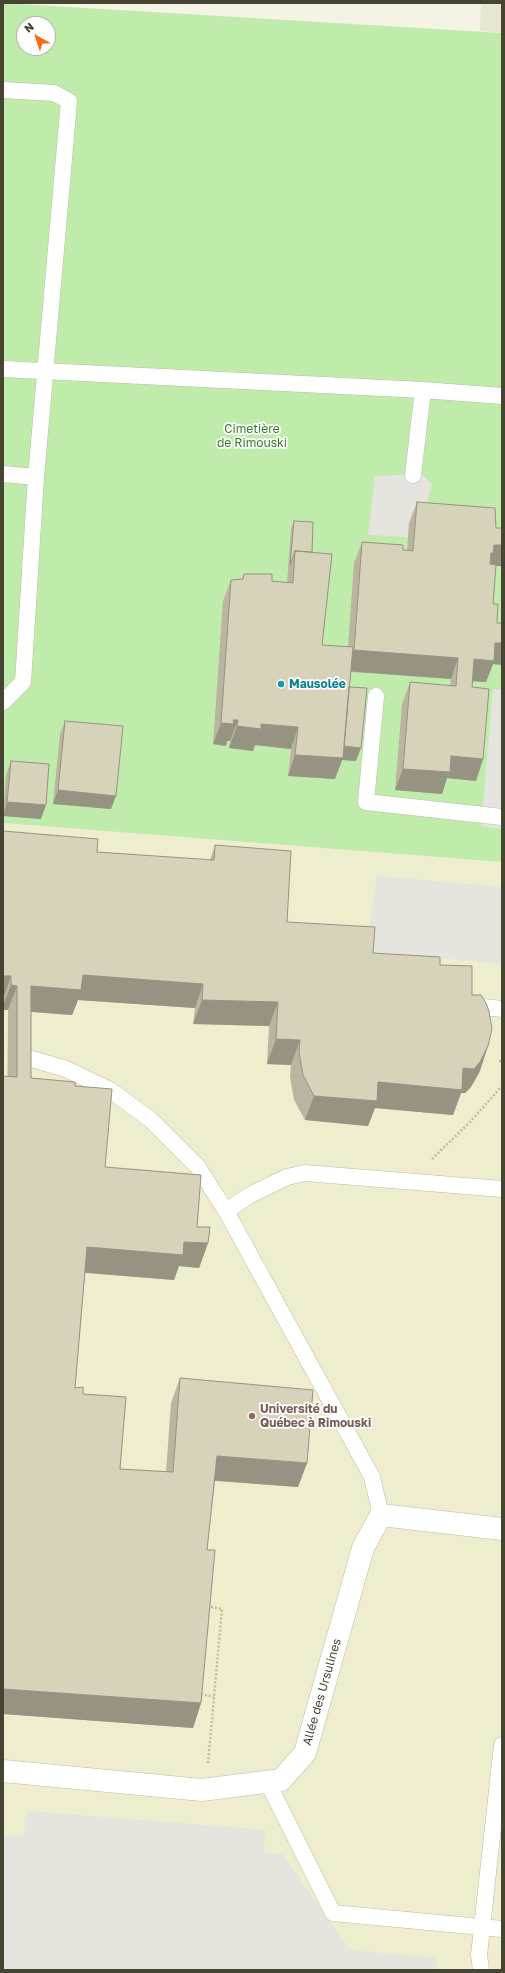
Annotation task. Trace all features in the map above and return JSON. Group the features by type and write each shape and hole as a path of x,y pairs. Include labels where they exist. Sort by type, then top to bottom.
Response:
{"street":[{"path":"381,1515 502,1529"},
{"name":"Allée des Ursulines","path":"3,1771 202,1790 281,1780 305,1753 363,1548 381,1515"}],"lane":[{"path":"3,90 54,93 69,101 36,477 23,682 3,702"},
{"path":"3,369 423,390 502,396"},
{"path":"413,475 423,390"},
{"path":"3,474 36,477"},
{"path":"376,696 366,802 502,817"},
{"path":"463,1005 502,1009"},
{"path":"32,1059 66,1069 110,1090 151,1120 198,1167 226,1211 372,1477 381,1515"},
{"path":"226,1211 250,1195 287,1177 305,1173 502,1189"},
{"path":"481,1970 479,1956 502,1745"},
{"path":"267,1781 333,1913 502,1929"}],"path":[{"path":"422,1182 427,1164 469,1123 502,1086"},
{"path":"202,1790 208,1769 222,1609 203,1605"},
{"path":"196,1693 214,1697"}],"shaded area":[{"path":"481,3 502,3 502,33 480,31"},
{"path":"422,474 432,484 421,524 409,523 408,537 368,535 375,476"},
{"path":"493,689 502,690 502,829 481,826"},
{"name":"Université du Québec à Rimouski","path":"3,823 502,862 502,1970 3,1970"},
{"path":"377,876 502,887 502,964 366,951"},
{"path":"27,1811 265,1830 264,1853 282,1854 350,1950 437,1958 436,1970 3,1970 3,1835 24,1837"}],"green space":[{"name":"Cimetière de Rimouski","path":"3,3 502,33 502,862 3,823"}],"building":[{"path":"417,502 495,508 496,528 502,528 502,545 494,545 493,553 491,553 490,564 496,565 493,604 498,604 497,623 502,623 502,643 495,643 494,661 474,659 472,687 489,689 483,759 451,756 450,772 403,769 410,682 456,686 458,658 354,650 362,542 403,545 403,550 413,551"},
{"path":"294,521 313,522 312,552 295,551 290,565"},
{"name":"Mausolée","path":"295,551 332,554 322,645 353,647 343,758 295,755 298,727 261,724 261,729 237,726 238,720 233,720 234,724 221,723 231,580 243,579 244,574 272,574 272,581 293,583"},
{"path":"349,687 367,688 361,748 344,746"},
{"path":"65,721 123,726 116,796 58,790"},
{"path":"11,761 49,764 46,805 7,802"},
{"path":"3,831 98,839 97,852 214,860 215,845 291,851 287,922 375,927 373,953 440,957 440,965 472,966 472,995 481,995 489,1011 492,1029 488,1046 480,1062 474,1069 463,1068 462,1090 378,1082 377,1101 314,1096 303,1075 299,1052 300,1040 276,1039 278,1002 202,1000 203,984 83,975 81,990 31,986 31,1078 75,1082 75,1086 112,1089 105,1167 201,1175 197,1227 210,1227 208,1243 184,1242 183,1255 87,1247 75,1388 83,1387 83,1394 126,1397 120,1469 173,1472 180,1378 313,1390 307,1463 217,1456 207,1550 215,1550 201,1703 3,1689 3,1076 17,1077 17,986 11,985 11,976 3,976"}],"place":[{"name":"Mausolée","path":"281,684"},
{"name":"Université du Québec à Rimouski","path":"252,1416"}]}
